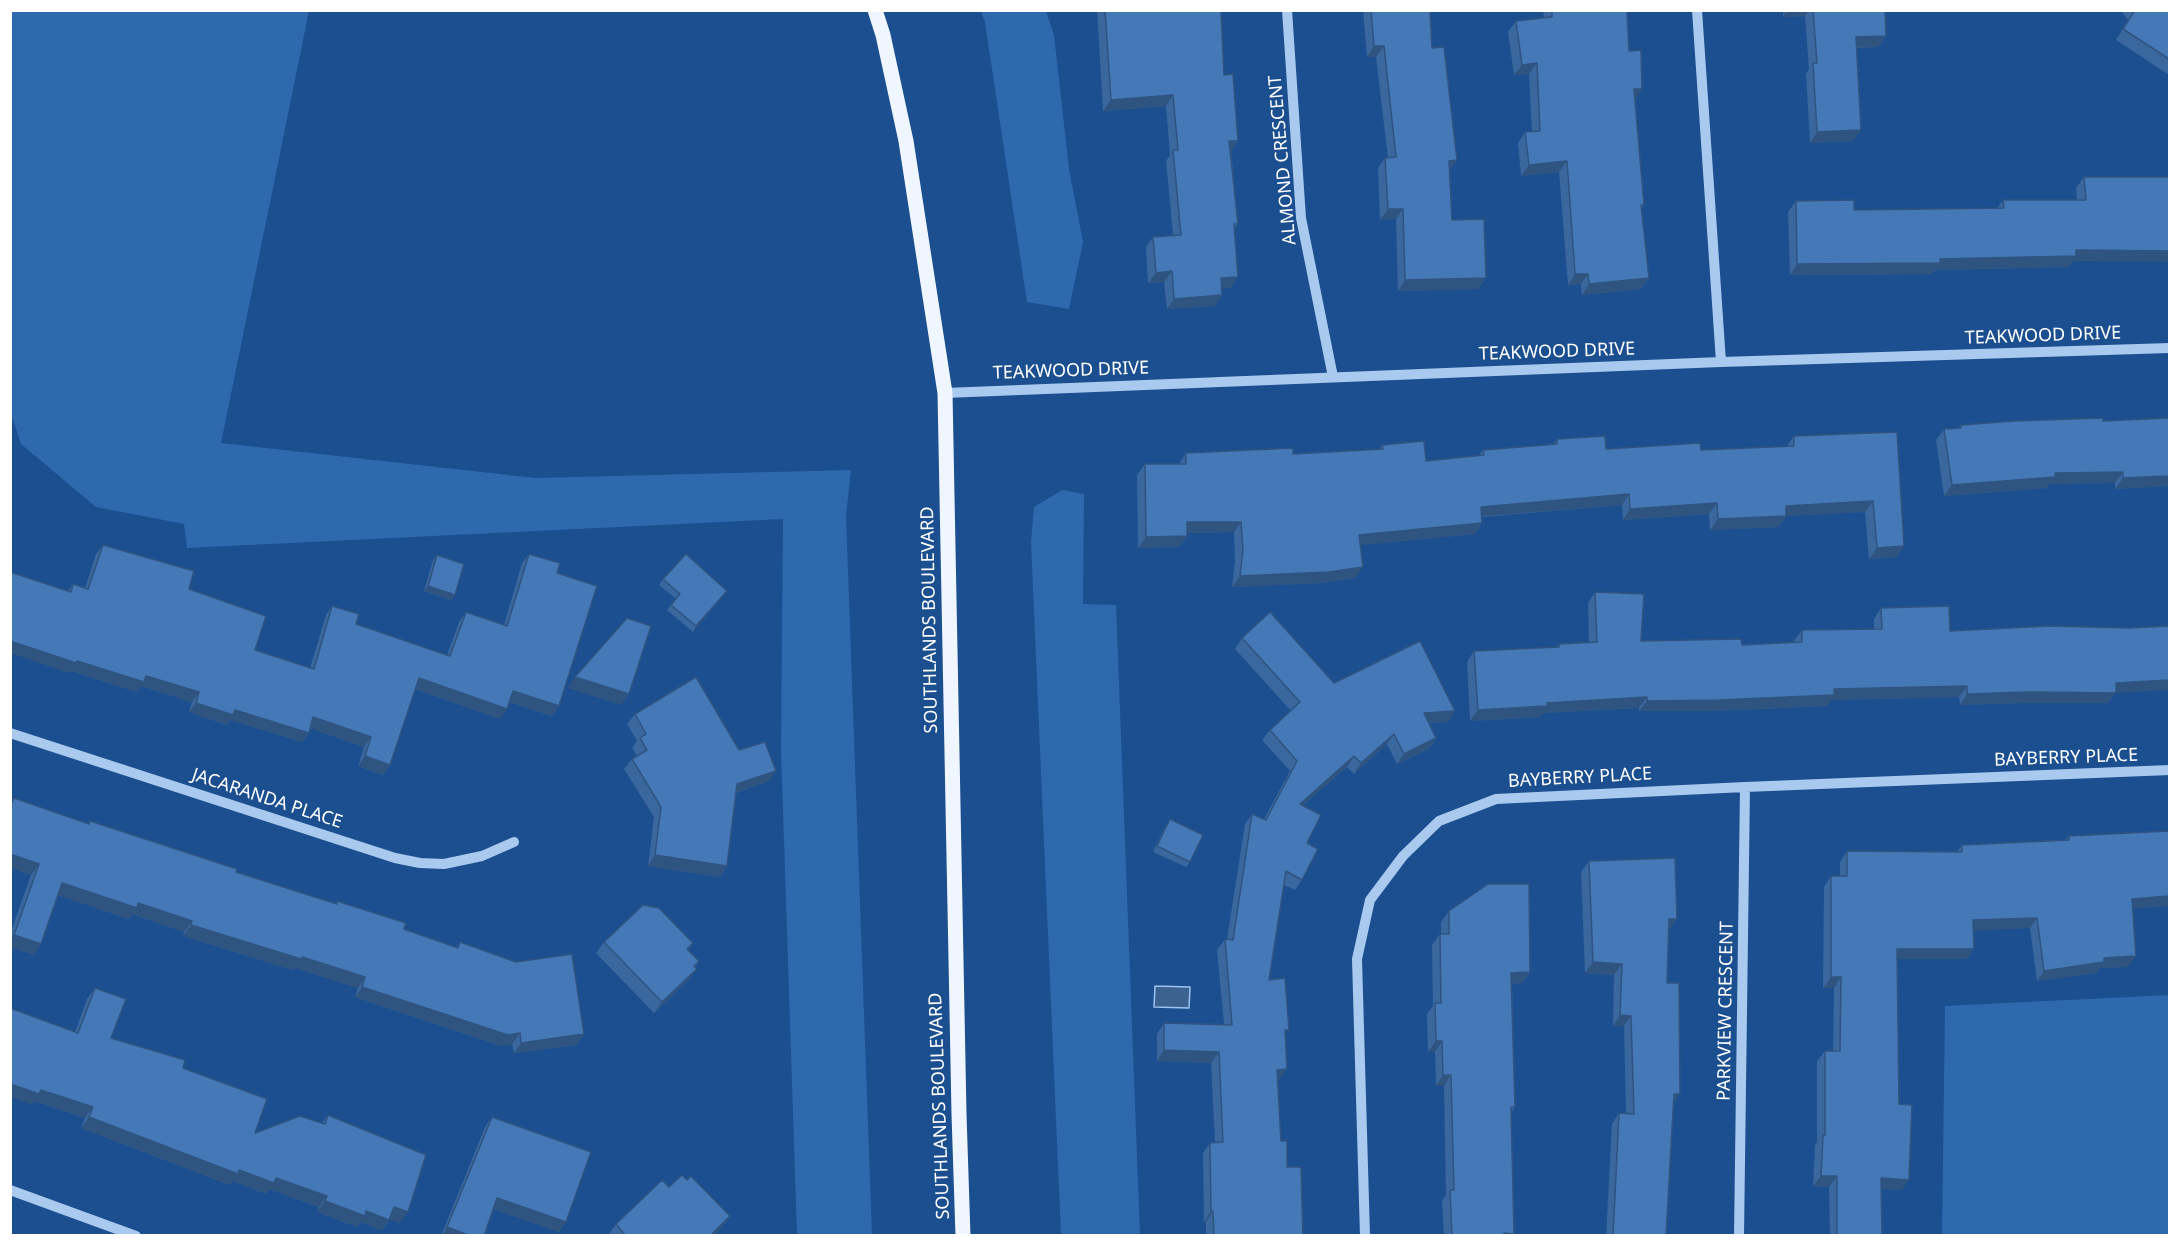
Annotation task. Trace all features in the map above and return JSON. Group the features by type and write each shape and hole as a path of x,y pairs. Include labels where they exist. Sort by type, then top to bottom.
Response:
{"main road":[{"name":"SOUTHLANDS BOULEVARD","path":"875,10 884,35 906,141 945,393 963,1236"}],"street":[{"name":"ALMOND CRESCENT","path":"1287,10 1301,219 1333,377"},
{"path":"1697,10 1721,362"},
{"name":"TEAKWOOD DRIVE","path":"945,393 1721,362 2169,348"},
{"name":"JACARANDA PLACE","path":"10,733 395,858 420,863 444,864 482,856 514,842"},
{"name":"BAYBERRY PLACE","path":"1365,1236 1357,959 1370,900 1402,856 1439,821 1496,799 2169,770"},
{"name":"PARKVIEW CRESCENT","path":"1739,1236 1745,787"},
{"path":"10,1190 136,1236"}],"shaded area":[{"path":"10,11 309,11 221,443 535,478 851,470 846,516 872,1235 797,1235 781,750 783,519 187,548 184,524 96,507 21,444 11,413"},
{"path":"981,11 1046,11 1054,35 1069,169 1083,242 1069,309 1027,302 985,22"},
{"path":"1062,490 1084,494 1083,604 1116,605 1140,1235 1061,1235 1031,542 1034,507"},
{"path":"1155,986 1190,987 1189,1008 1154,1007"},
{"path":"2169,995 2169,1235 1942,1235 1945,1006"}],"building":[{"path":"1105,10 1221,10 1224,75 1233,74 1238,141 1229,141 1238,224 1234,224 1238,277 1221,278 1222,295 1174,299 1172,271 1156,273 1153,237 1181,235 1173,150 1178,150 1173,95 1111,100"},
{"path":"1371,10 1430,10 1432,48 1444,47 1457,160 1449,161 1452,220 1484,219 1486,278 1405,280 1403,209 1388,209 1385,158 1396,157 1384,46 1374,46"},
{"path":"1552,10 1627,10 1629,51 1641,50 1642,89 1634,89 1644,205 1641,205 1649,278 1589,284 1588,274 1575,274 1567,161 1529,165 1525,132 1540,131 1537,63 1522,65 1516,21 1552,17"},
{"path":"1813,10 1885,10 1886,36 1856,37 1861,130 1817,132 1813,63 1817,63"},
{"path":"2135,10 2169,10 2169,59 2123,29"},
{"path":"2084,177 2169,177 2169,251 2076,250 2076,256 1940,259 1940,263 1797,264 1796,201 1854,200 1854,210 2004,208 2003,200 2086,200"},
{"path":"2103,418 2103,421 2169,418 2169,476 2123,478 2123,472 2055,473 2055,477 1952,485 1944,429 1961,428 1961,425 2015,421"},
{"path":"1897,432 1904,546 1877,548 1873,501 1786,506 1786,516 1718,519 1717,503 1630,509 1629,494 1481,507 1482,523 1359,535 1363,567 1329,572 1240,576 1243,550 1241,522 1187,522 1187,536 1146,537 1145,464 1186,464 1186,453 1293,448 1293,454 1383,449 1382,445 1424,441 1426,461 1484,455 1483,450 1557,444 1557,439 1605,436 1606,449 1700,443 1701,450 1794,446 1794,436"},
{"path":"103,545 194,571 189,589 266,616 255,650 314,669 332,606 359,614 356,624 450,656 466,612 507,626 529,554 560,563 557,573 597,586 559,706 513,691 507,709 419,678 390,765 365,756 371,737 313,717 309,733 235,710 233,715 196,703 199,692 146,676 144,682 10,641 10,572 71,592 73,584 88,589"},
{"path":"686,554 727,591 696,626 671,605 680,594 663,579"},
{"path":"437,555 464,564 455,595 428,586"},
{"path":"1595,592 1644,594 1641,641 1741,639 1742,645 1802,642 1802,630 1882,629 1881,608 1949,606 1950,631 2050,626 2129,628 2169,626 2169,680 2116,683 2116,693 1967,694 1967,686 1834,689 1834,695 1647,701 1647,697 1478,710 1474,651 1559,647 1559,644 1597,642"},
{"path":"1270,612 1334,683 1420,641 1455,711 1424,713 1436,738 1404,754 1394,734 1361,763 1354,756 1300,804 1321,815 1307,843 1318,849 1302,880 1286,871 1269,980 1285,978 1289,1030 1285,1030 1287,1069 1277,1070 1281,1141 1287,1141 1287,1167 1301,1167 1303,1236 1214,1236 1213,1211 1211,1211 1210,1143 1223,1142 1219,1052 1164,1050 1164,1023 1232,1025 1225,939 1233,940 1252,814 1266,820 1297,761 1270,730 1300,702 1242,638"},
{"path":"627,618 651,626 629,694 575,677"},
{"path":"696,677 739,750 765,742 776,771 737,784 727,866 655,855 661,807 632,759 647,750 640,738 646,734 635,714"},
{"path":"14,798 89,824 90,821 237,869 236,872 406,923 404,929 458,948 460,942 516,962 572,954 584,1034 521,1043 520,1033 508,1035 362,987 365,977 191,925 192,921 138,903 137,908 62,883 41,944 14,935 39,864 10,854 10,807"},
{"path":"1170,819 1203,835 1190,862 1157,846"},
{"path":"2169,831 2169,896 2132,899 2136,956 2104,958 2104,962 2044,971 2037,918 1973,920 1974,949 1897,949 1899,1104 1912,1105 1909,1180 1881,1178 1882,1236 1837,1236 1837,1176 1821,1176 1823,1135 1825,1135 1825,1051 1840,1051 1841,977 1831,977 1831,876 1847,876 1847,851 1962,852 1962,845 2069,840 2069,836"},
{"path":"1675,858 1677,919 1669,919 1667,983 1679,983 1680,1094 1674,1094 1666,1236 1613,1236 1619,1113 1634,1114 1631,1016 1620,1015 1622,964 1593,962 1589,861"},
{"path":"1488,884 1529,884 1530,972 1511,973 1515,1107 1511,1107 1514,1234 1452,1236 1450,1190 1454,1190 1451,1075 1443,1075 1442,1041 1436,1041 1435,1003 1441,1003 1440,934 1449,934 1449,911"},
{"path":"643,905 659,908 693,943 687,949 699,961 694,966 697,969 662,1002 604,942"},
{"path":"95,988 126,999 111,1038 185,1060 183,1068 267,1099 255,1133 300,1116 325,1124 328,1115 426,1155 408,1212 394,1207 389,1220 366,1211 365,1216 325,1201 327,1196 276,1178 274,1183 239,1170 238,1174 89,1117 93,1107 41,1090 39,1094 10,1084 10,1008 78,1033"},
{"path":"492,1117 591,1152 566,1222 497,1198 484,1236 471,1236 447,1227"},
{"path":"682,1175 687,1180 691,1176 730,1216 710,1236 626,1236 616,1224 662,1180 669,1187"}]}
